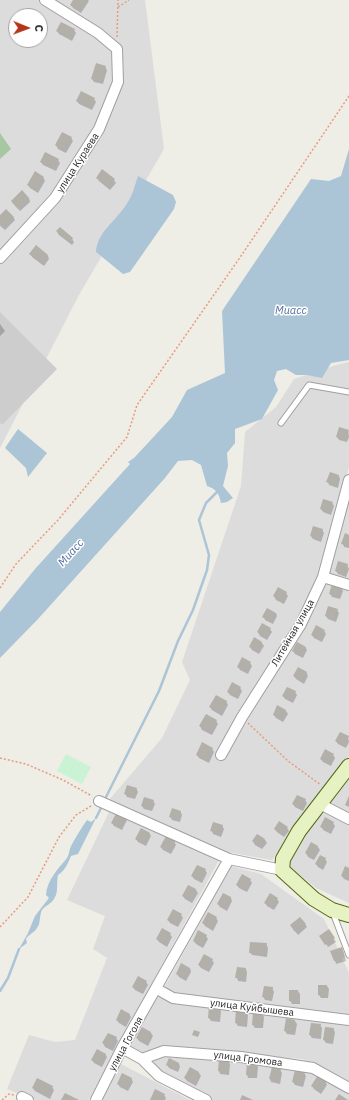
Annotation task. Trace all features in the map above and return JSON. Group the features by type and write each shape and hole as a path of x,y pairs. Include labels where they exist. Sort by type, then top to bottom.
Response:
{"street":[{"path":"45,0 98,33 117,49"},
{"name":"улица Кураева","path":"0,258 55,198 99,129 118,82 117,49"},
{"name":"Литейная улица","path":"221,755 242,717 300,624 324,576 349,480"},
{"path":"324,576 349,585"},
{"path":"282,870 283,859 299,831 349,766"},
{"path":"104,803 229,860 282,870 314,899 332,910 349,915"},
{"path":"320,804 349,819"},
{"name":"улица Гоголя","path":"96,1100 122,1048 229,860"},
{"name":"улица Куйбышева","path":"156,989 173,998 349,1020"},
{"path":"122,1048 142,1059 159,1076 206,1100"},
{"name":"улица Громова","path":"142,1059 164,1051 241,1057 313,1068 349,1088"}],"lane":[{"path":"281,423 309,385 349,392"},
{"path":"332,910 349,955"}],"path":[{"path":"117,49 118,0"},
{"path":"118,7 129,0"},
{"path":"0,588 16,564 58,520 127,438 137,406 349,96"},
{"path":"242,717 288,760 330,791"},
{"path":"0,758 26,764 63,780 104,803"},
{"path":"0,927 28,896 59,837 76,816 104,803"},
{"path":"2,1100 9,1094 25,1099"}],"shaded area":[{"path":"0,0 145,0 164,149 79,295 0,448"},
{"path":"0,312 57,369 2,425 0,422"},
{"path":"349,362 349,467 317,578 349,589 349,756 272,860 227,852 109,800 162,738 190,680 182,662 241,486 245,432 276,407 294,379"},
{"path":"349,494 349,582 328,575"},
{"path":"349,773 349,813 326,802"},
{"path":"110,810 219,860 89,1100 34,1100 7,1089 29,1035 55,1042 75,1040 107,958 93,949 105,916 67,900"},
{"path":"325,813 349,824 349,903 316,888 289,866 290,851 308,823"},
{"path":"231,866 261,874 324,919 349,973 349,1016 175,995 164,988"},
{"path":"159,995 169,1000 349,1025 349,1084 302,1059 161,1048 144,1053 126,1046"},
{"path":"157,1056 262,1064 312,1073 349,1093 349,1100 212,1100 161,1074 153,1064"},
{"path":"119,1063 190,1100 100,1100"}],"green space":[{"path":"0,133 11,149 0,159"},
{"path":"66,754 91,767 82,784 57,771"}],"water":[{"name":"Миасс","path":"349,149 349,360 331,363 322,378 307,375 296,375 286,369 277,371 274,380 278,390 262,419 235,429 235,443 227,453 228,466 223,486 233,498 227,502 221,503 217,492 207,486 201,465 192,460 178,461 165,478 38,619 0,658 0,612 35,569 130,464 128,462 134,458 172,417 187,390 225,373 222,311 311,179 329,181 341,176"},
{"path":"138,176 173,195 176,202 174,209 130,272 123,274 96,252 97,245 103,233 128,202"},
{"path":"18,429 47,453 28,477 26,468 5,448"},
{"path":"96,818 78,854 71,856 64,869 58,875 56,896 42,910 40,922 36,930 26,939 27,943 19,949 35,916 49,898 46,895 48,884 67,858 71,846 87,820 91,822"}],"building":[{"path":"73,0 86,0 79,11 70,5"},
{"path":"61,22 75,29 70,38 56,31"},
{"path":"96,63 106,66 101,82 91,79"},
{"path":"81,91 95,98 90,108 76,101"},
{"path":"62,132 72,137 64,151 55,145"},
{"path":"45,152 59,159 54,169 40,162"},
{"path":"102,169 115,179 108,187 96,178"},
{"path":"35,171 44,177 36,190 27,185"},
{"path":"22,190 29,198 18,209 11,201"},
{"path":"6,209 14,217 2,228 0,225 0,215"},
{"path":"60,227 73,238 70,243 56,231"},
{"path":"36,245 48,255 42,264 29,254"},
{"path":"339,427 349,430 346,440 336,437"},
{"path":"330,472 339,475 336,485 326,482"},
{"path":"323,499 333,502 329,512 320,509"},
{"path":"313,526 323,529 320,539 310,536"},
{"path":"345,533 349,535 349,546 341,544"},
{"path":"338,561 348,564 345,574 335,571"},
{"path":"332,584 342,587 338,597 329,594"},
{"path":"278,587 287,592 282,601 273,596"},
{"path":"328,606 338,609 335,619 325,616"},
{"path":"267,608 276,613 271,622 262,617"},
{"path":"262,623 271,628 266,637 257,632"},
{"path":"316,625 325,630 320,639 311,635"},
{"path":"254,637 262,642 258,651 249,647"},
{"path":"297,642 306,647 301,656 292,651"},
{"path":"242,657 251,662 246,671 237,667"},
{"path":"298,667 307,672 302,681 293,676"},
{"path":"232,682 241,687 236,696 227,692"},
{"path":"287,687 296,691 291,701 282,696"},
{"path":"216,695 227,701 220,713 209,707"},
{"path":"277,705 286,710 281,719 273,715"},
{"path":"206,714 217,720 210,732 199,726"},
{"path":"340,732 349,736 344,746 335,741"},
{"path":"202,742 213,748 207,761 196,755"},
{"path":"325,749 334,754 329,764 320,759"},
{"path":"127,785 137,788 134,797 124,794"},
{"path":"297,795 306,799 301,809 292,804"},
{"path":"349,796 349,807 345,805"},
{"path":"144,797 154,800 151,809 141,806"},
{"path":"172,808 181,811 178,820 169,817"},
{"path":"117,812 126,817 120,828 111,823"},
{"path":"325,817 334,822 329,831 320,827"},
{"path":"279,821 288,827 282,835 274,829"},
{"path":"213,822 223,825 220,834 210,831"},
{"path":"141,828 150,833 144,844 135,839"},
{"path":"257,834 265,839 260,847 252,841"},
{"path":"166,836 175,841 169,852 160,847"},
{"path":"311,842 318,846 313,858 305,853"},
{"path":"320,855 326,858 322,867 315,864"},
{"path":"197,865 206,869 200,880 191,876"},
{"path":"345,866 349,868 348,879 341,876"},
{"path":"242,874 251,879 245,890 236,885"},
{"path":"188,885 196,889 191,900 182,896"},
{"path":"223,893 231,897 225,908 217,904"},
{"path":"270,893 278,898 272,907 264,903"},
{"path":"173,909 182,914 176,925 167,920"},
{"path":"208,912 217,917 211,928 202,923"},
{"path":"300,917 306,924 295,932 290,925"},
{"path":"162,928 171,933 165,944 156,939"},
{"path":"329,929 335,938 325,945 319,936"},
{"path":"198,930 207,935 201,946 193,941"},
{"path":"250,942 267,943 266,954 249,953"},
{"path":"342,947 345,957 334,961 330,951"},
{"path":"204,954 213,959 207,970 198,965"},
{"path":"181,963 190,968 184,979 176,974"},
{"path":"237,967 246,968 244,979 235,978"},
{"path":"138,976 147,981 141,992 132,987"},
{"path":"318,985 327,985 327,996 318,995"},
{"path":"264,986 273,987 271,998 262,997"},
{"path":"289,990 298,990 298,1001 289,1001"},
{"path":"209,1006 219,1007 218,1019 208,1018"},
{"path":"121,1009 130,1014 124,1025 116,1020"},
{"path":"236,1010 246,1011 245,1024 235,1023"},
{"path":"253,1012 263,1013 262,1026 252,1025"},
{"path":"286,1018 295,1020 294,1032 284,1031"},
{"path":"311,1023 321,1024 319,1036 309,1035"},
{"path":"142,1027 151,1032 146,1043 136,1038"},
{"path":"325,1027 334,1028 332,1042 323,1040"},
{"path":"194,1030 200,1032 198,1037 192,1035"},
{"path":"108,1033 117,1037 111,1048 102,1043"},
{"path":"97,1049 106,1054 100,1065 91,1060"},
{"path":"169,1058 179,1063 176,1070 166,1065"},
{"path":"219,1059 229,1060 228,1072 218,1071"},
{"path":"247,1062 257,1063 255,1075 246,1075"},
{"path":"190,1067 199,1072 194,1083 184,1078"},
{"path":"272,1067 281,1069 278,1081 269,1079"},
{"path":"295,1070 305,1072 302,1084 292,1082"},
{"path":"122,1073 132,1078 127,1089 117,1084"},
{"path":"318,1075 326,1081 319,1091 311,1086"},
{"path":"37,1078 53,1086 48,1096 32,1088"},
{"path":"155,1089 165,1094 162,1100 150,1100"},
{"path":"65,1093 79,1100 61,1100"},
{"path":"339,1094 348,1100 335,1100"},
{"path":"242,1095 253,1100 240,1100"}],"waterway":[{"path":"104,801 159,691 178,641 193,610 207,570 209,555 199,520 206,503 217,492"},
{"path":"96,818 102,806"},
{"path":"0,991 8,978 19,949"}]}
